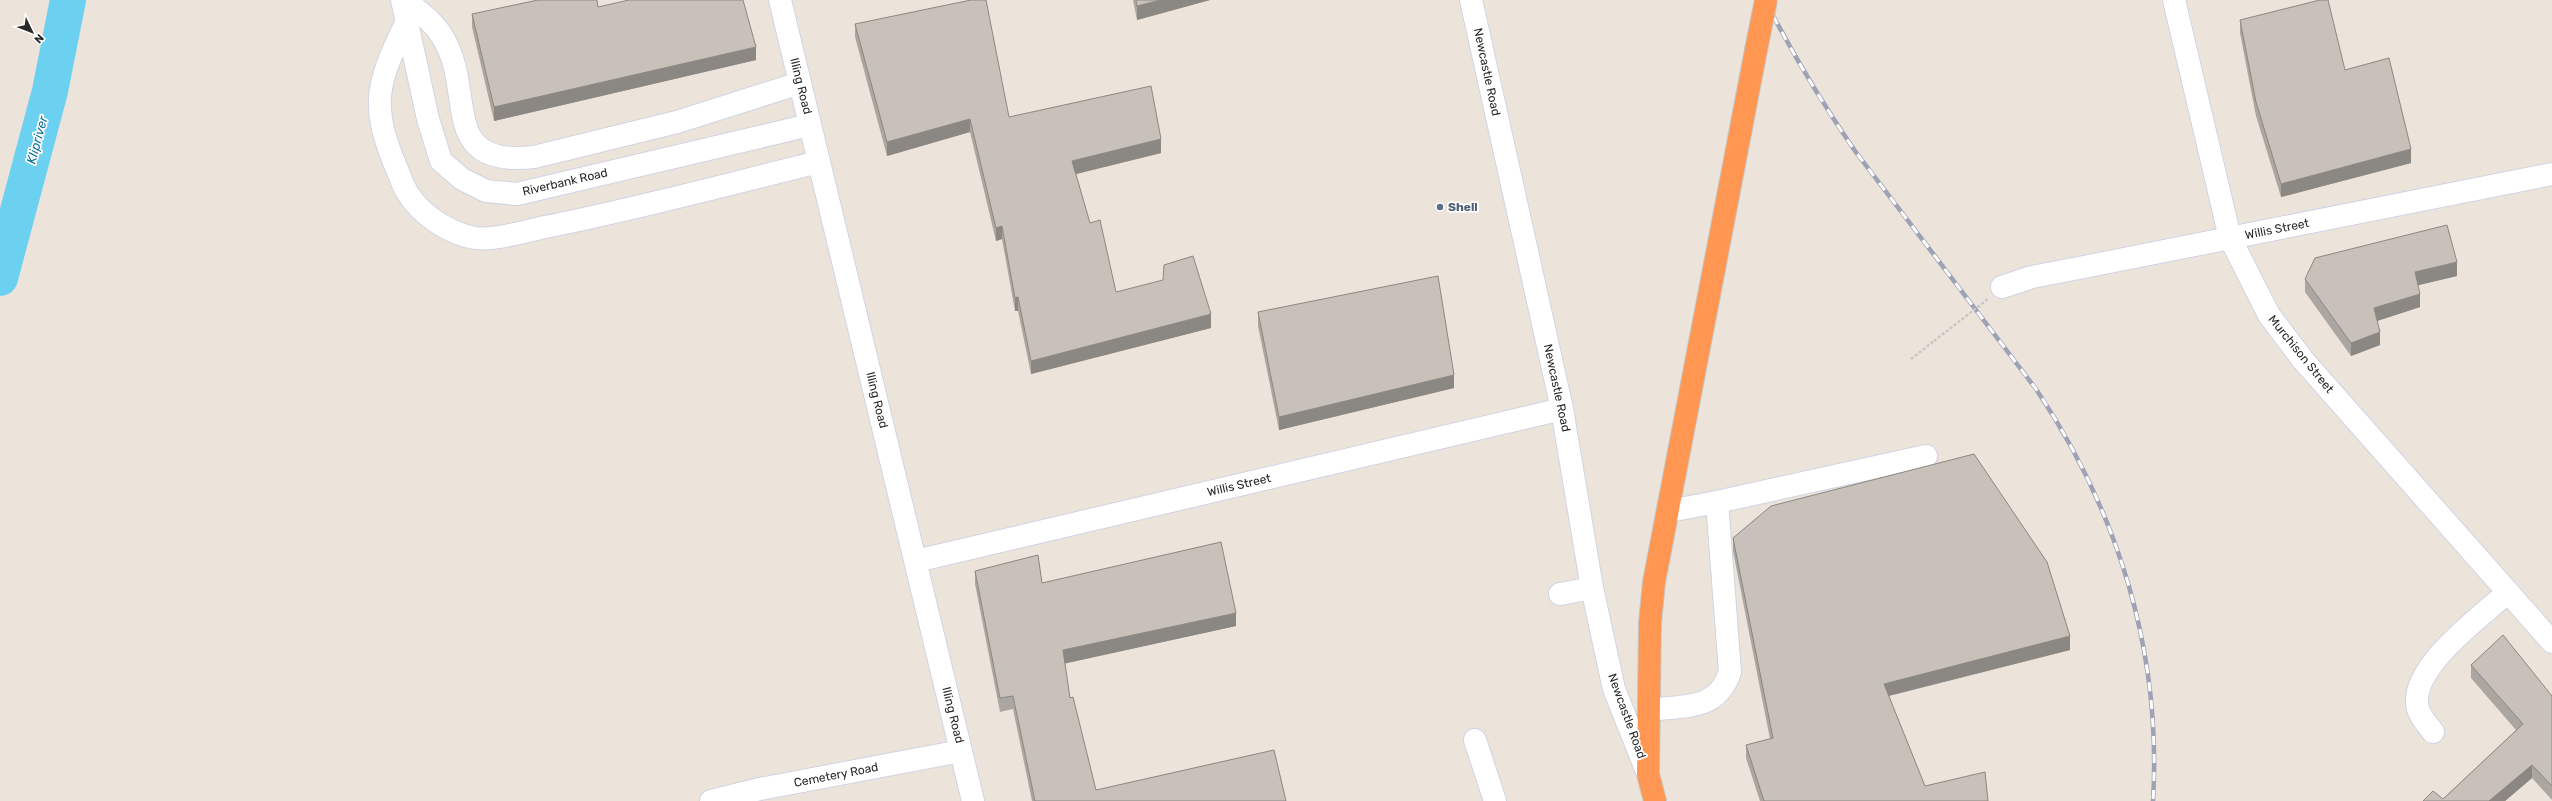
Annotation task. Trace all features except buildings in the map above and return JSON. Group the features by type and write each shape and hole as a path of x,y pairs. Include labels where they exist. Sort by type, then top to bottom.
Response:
{"highway":[{"path":"1655,801 1648,774 1650,623 1654,582 1669,511 1766,0"}],"street":[{"name":"Riverbank Road","path":"403,0 406,23 428,120 441,161 462,179 486,191 517,194 810,125"},
{"path":"403,0 434,24 442,36 454,67 470,138 480,150 496,158 513,160 534,158 677,122 800,83"},
{"name":"Illing Road","path":"780,0 973,801"},
{"name":"Newcastle Road","path":"1472,0 1562,409 1592,588 1614,689 1648,774"},
{"name":"Murchison Street","path":"2174,0 2230,238 2269,315 2303,360 2552,642"},
{"path":"406,23 384,70 379,93 380,110 391,153 409,195 429,216 452,231 476,238 500,236 568,222 819,162"},
{"name":"Willis Street","path":"1995,293 2032,277 2552,174"},
{"name":"Willis Street","path":"916,562 1562,409"},
{"path":"1669,511 1717,502 1926,456"},
{"path":"1650,710 1703,703 1715,698 1725,687 1730,672 1717,502"},
{"path":"1560,594 1592,588"},
{"path":"2433,732 2418,710 2418,685 2428,667 2508,592"},
{"path":"1475,740 1495,801"},
{"name":"Cemetery Road","path":"711,801 760,789 961,751"}],"path":[{"path":"1911,359 1995,293"}],"waterway":[{"name":"Klipriver","path":"0,278 50,91 68,0"}],"railway":[{"path":"1765,0 1819,96 1855,151 2036,389 2065,436 2090,484 2111,534 2129,585 2142,638 2150,691 2154,746 2153,801"}],"place":[{"name":"Shell","path":"1440,207"}]}
